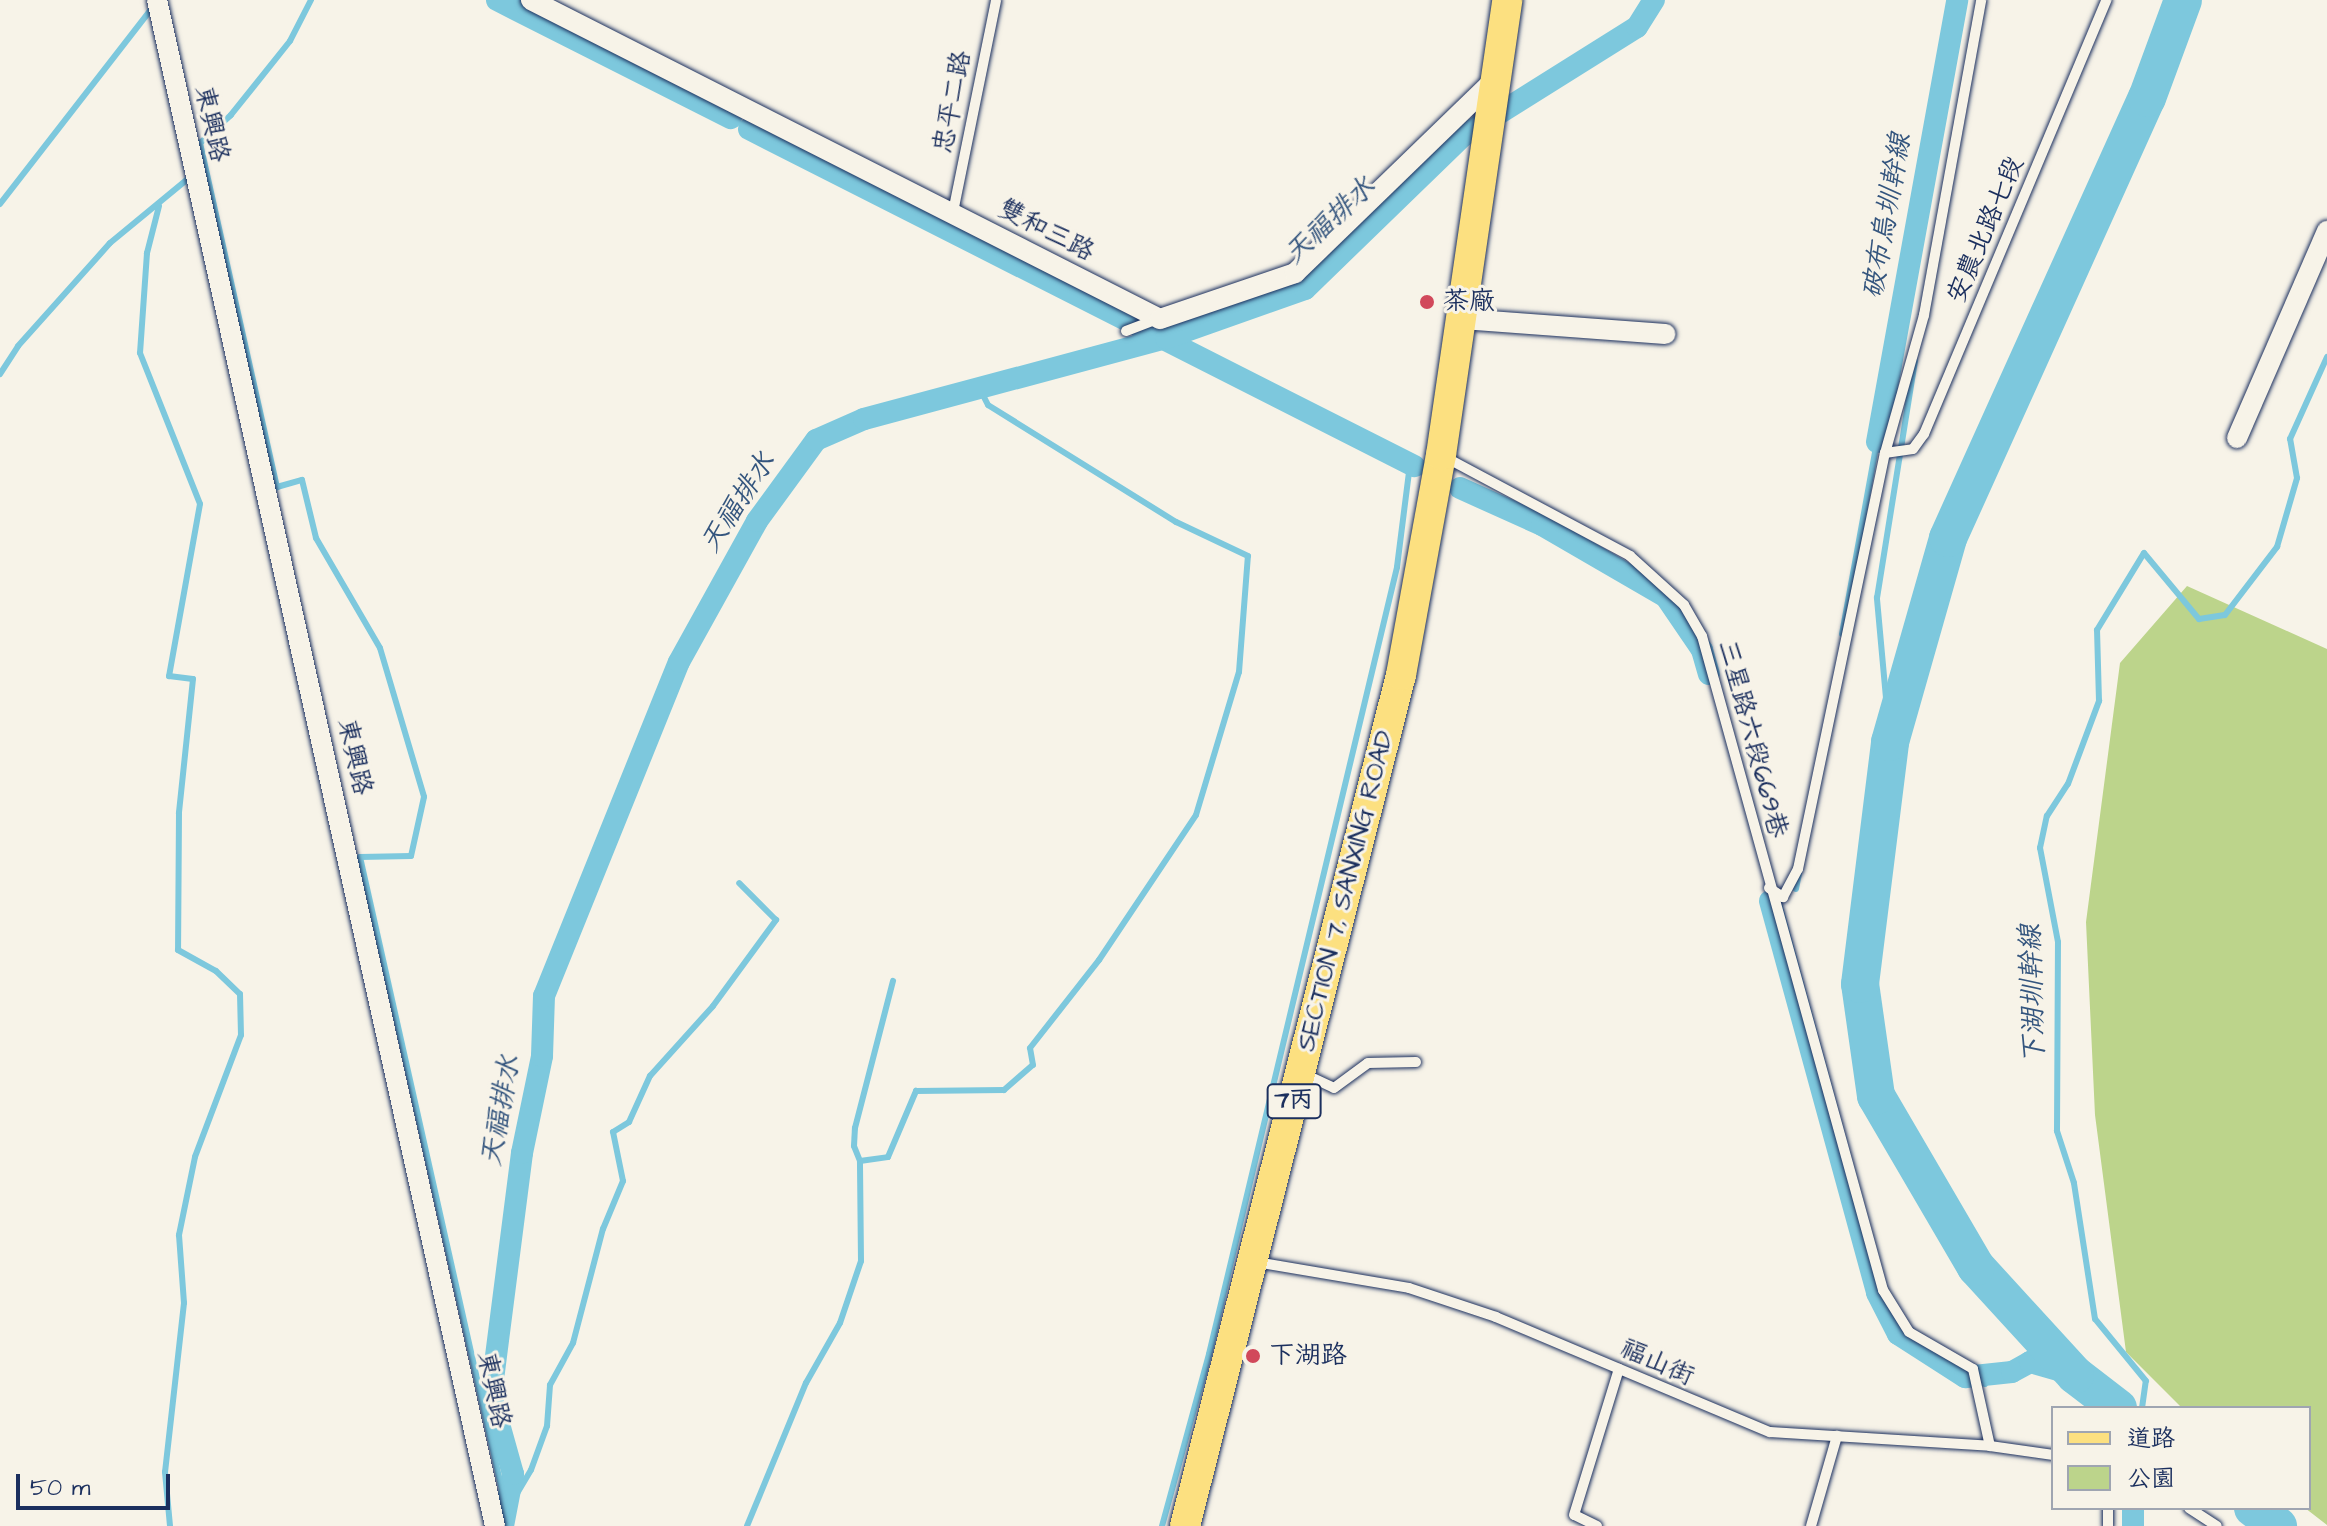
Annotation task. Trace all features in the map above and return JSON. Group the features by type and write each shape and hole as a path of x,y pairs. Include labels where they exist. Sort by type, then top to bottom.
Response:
{"main road":[{"name":"7丙","path":"1439,471 1507,0"},
{"name":"SECTION 7, SANXING ROAD","path":"1185,1526 1401,675 1439,471"}],"street":[{"name":"東興路","path":"157,0 495,1524"},
{"name":"雙和三路","path":"531,0 953,212 1152,322"},
{"path":"1152,322 1295,273 1495,79"},
{"path":"2237,438 2327,231"},
{"path":"1462,319 1665,334"}],"lane":[{"name":"忠平二路","path":"953,212 996,0"},
{"path":"1768,886 1783,897 1798,869 1885,453 1924,315 1981,0"},
{"name":"安農北路七段","path":"1885,453 1913,449 1924,434 2106,0"},
{"path":"1126,331 1152,322"},
{"name":"三星路六段669巷","path":"1439,471 1630,556 1684,605 1713,671 1768,886 1883,1290 1909,1332 1973,1369 1990,1446"},
{"path":"1300,1072 1334,1088 1368,1063 1416,1062"},
{"name":"福山街","path":"1254,1261 1409,1288 1496,1317 1770,1432 1990,1446 2051,1455"},
{"path":"1597,1526 1574,1515 1619,1369"},
{"path":"1811,1526 1837,1436"},
{"path":"2192,1510 2217,1526"}],"green space":[{"path":"2187,586 2327,649 2327,1525 2308,1510 2311,1510 2311,1406 2180,1406 2126,1352 2095,1115 2086,922 2120,663"}],"waterway":[{"path":"311,0 290,41 231,115 200,143 277,487 302,480 316,538 380,648 424,797 411,856 360,857 510,1526"},
{"path":"497,0 731,118"},
{"name":"天福排水","path":"503,1526 513,1474 491,1395 522,1153 542,1056 544,996 679,662 757,521 816,440 864,419 1166,338 1305,289 1463,136 1637,27 1654,0"},
{"name":"破布烏圳幹線","path":"1877,442 1957,0"},
{"path":"2115,1406 2075,1375 1976,1267 1876,1096 1860,984 1890,742 1948,538 2147,98 2183,0"},
{"path":"0,204 152,8"},
{"path":"749,129 1414,466"},
{"path":"0,374 18,346 110,243 190,177"},
{"path":"159,206 147,253 140,353 200,504 169,676 193,679 179,813 178,950 216,971 240,994 241,1035 195,1157 179,1235 184,1303 165,1472 170,1526"},
{"name":"下湖圳幹線","path":"2142,1406 2146,1381 2095,1319 2074,1183 2057,1131 2058,942 2040,848 2047,816 2068,784 2099,701 2097,630 2144,553 2199,619 2225,615 2277,547 2297,478 2290,439 2327,357"},
{"name":"破布烏圳幹線","path":"1890,742 1877,598 1915,361"},
{"path":"747,1526 806,1383 840,1323 861,1261 860,1161 888,1157 916,1091 1004,1090 1033,1065 1030,1048 1099,960 1196,815 1239,672 1248,556 1176,522 988,405 980,389"},
{"path":"1842,634 1877,442"},
{"path":"1162,1526 1209,1354 1397,567 1410,464"},
{"path":"1460,488 1542,525 1666,597 1702,650 1709,674"},
{"path":"1796,889 1799,873"},
{"path":"509,1507 531,1470 547,1426 550,1385 573,1343 603,1229 623,1181 613,1132 629,1122 650,1076 713,1006 776,920 739,883"},
{"path":"1770,901 1877,1293 1898,1334 1965,1377 2012,1372 2030,1362 2075,1375"},
{"path":"860,1161 854,1146 855,1128 893,981"},
{"path":"1985,1384 1988,1377"},
{"path":"2133,1510 2133,1526"},
{"path":"2256,1510 2278,1526"}],"place":[{"name":"茶廠","path":"1427,302"},
{"name":"下湖路","path":"1253,1356"}]}
